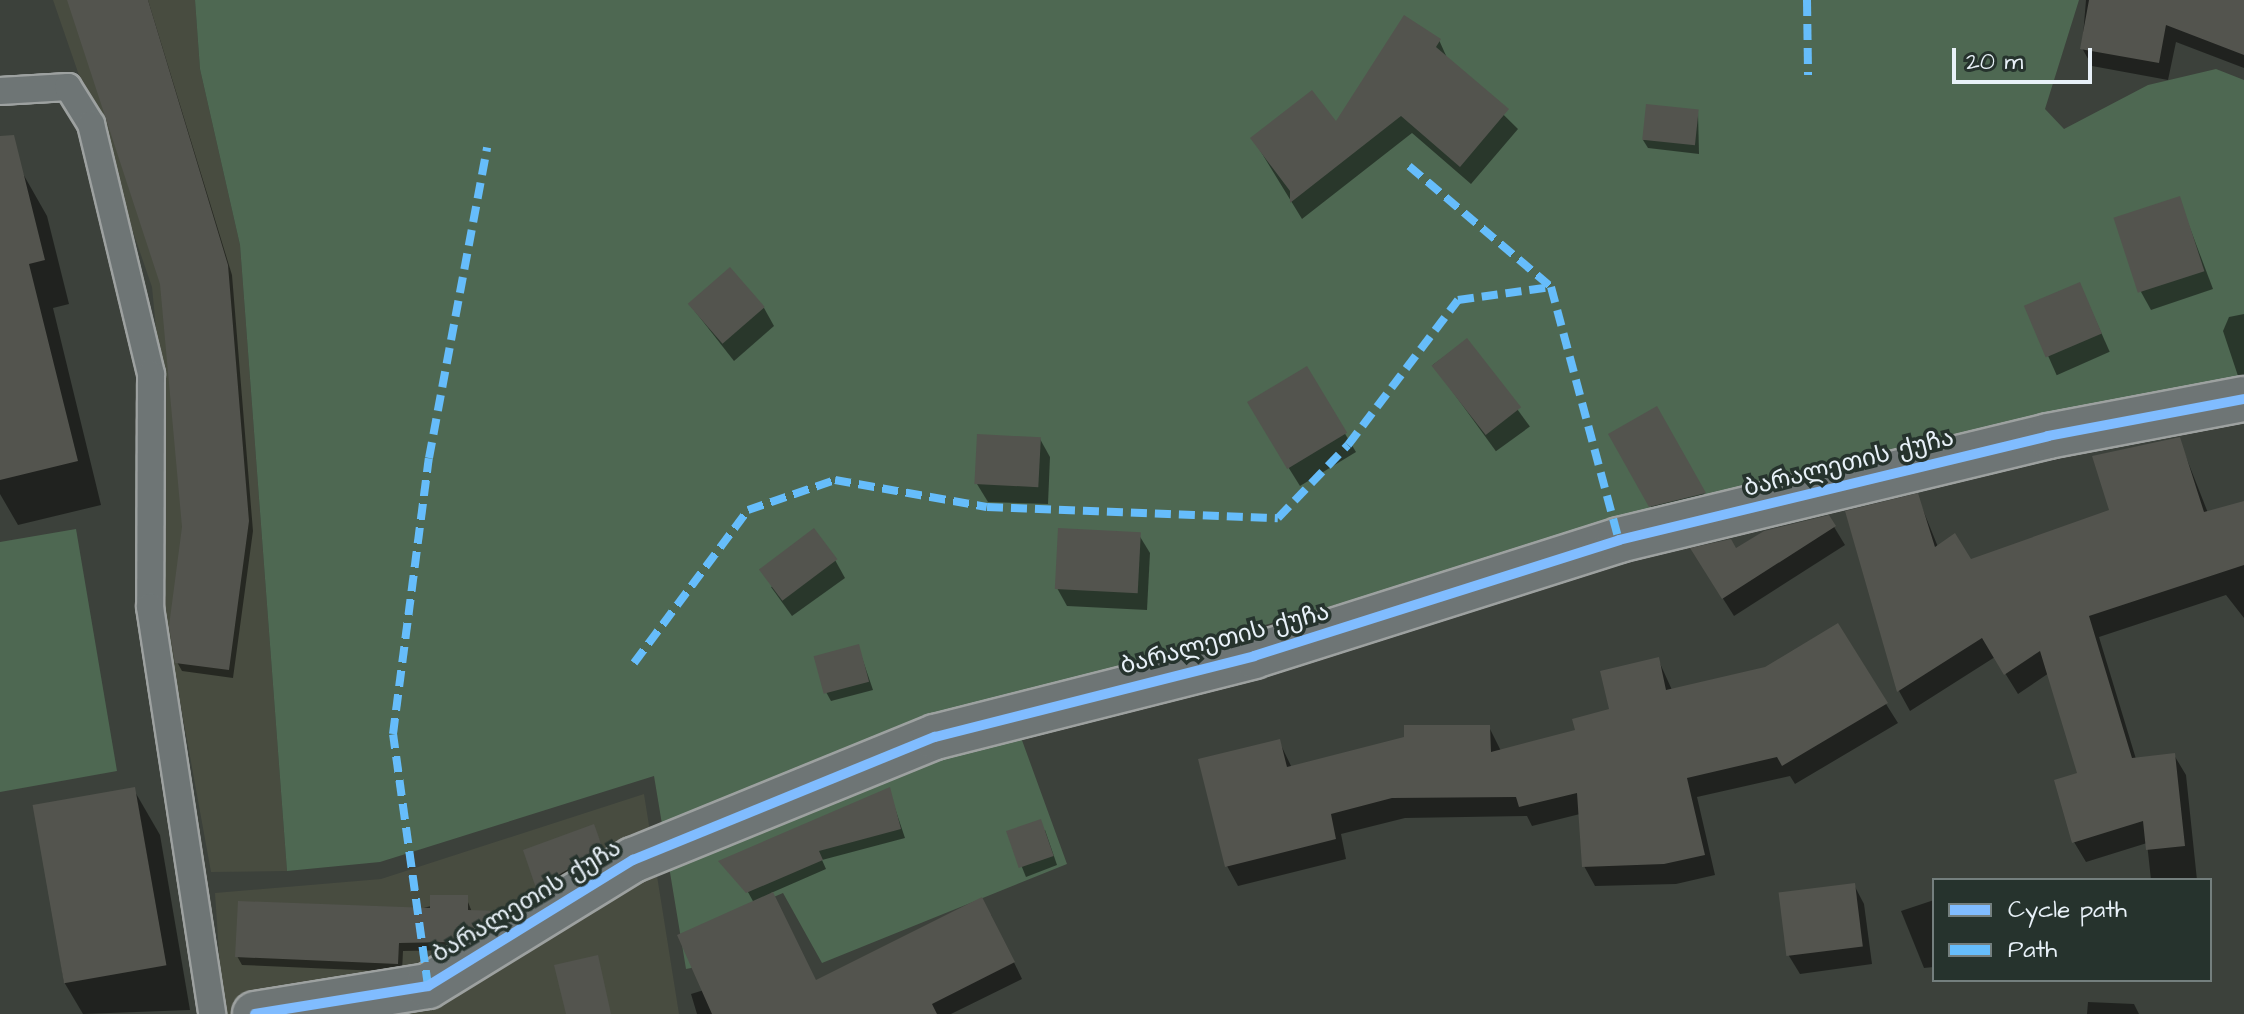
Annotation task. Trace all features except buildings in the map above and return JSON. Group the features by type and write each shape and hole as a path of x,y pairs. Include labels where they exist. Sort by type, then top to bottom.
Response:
{"street":[{"name":"ბარალეთის ქუჩა","path":"255,1014 428,986 633,860 935,737 1254,656 1619,540 2048,436 2244,399"}],"lane":[{"path":"0,91 68,87 91,124 148,359 150,607 212,1014"}],"shaded area":[{"path":"53,0 195,0 200,69 240,245 287,871 211,872 161,597 162,392 152,287"},
{"path":"644,794 679,1014 223,1014 215,893 381,879"}],"green space":[{"path":"195,0 2079,0 2045,109 2064,129 2148,85 2216,69 2244,80 2244,384 1593,531 1007,699 1067,864 822,963 783,893 729,916 746,957 686,969 654,776 380,862 287,871 240,245 200,69"},
{"path":"76,529 117,771 0,792 0,542"}],"marked path":[{"path":"1807,0 1808,75"},
{"path":"428,986 393,734 429,458 487,147"},
{"path":"1409,166 1551,287 1619,540"},
{"path":"634,663 748,510 835,480 987,507 1278,518 1348,445 1458,300 1551,287"}],"cycle path":[{"path":"255,1014 428,986 633,860 935,737 1254,656 1619,540 2048,436 2244,399"}]}
